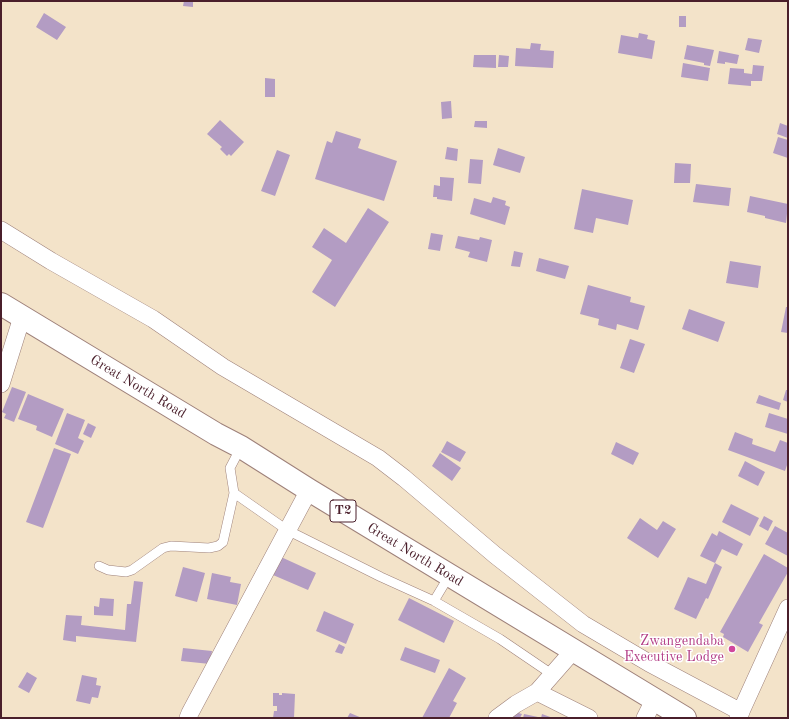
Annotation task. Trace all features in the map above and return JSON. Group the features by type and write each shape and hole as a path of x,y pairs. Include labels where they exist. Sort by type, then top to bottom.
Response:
{"highway":[{"name":"Great North Road","path":"1,304 216,434 241,447 573,651 650,709 685,718"}],"street":[{"path":"1,230 51,261 153,319 223,366 378,458 495,555 583,624 740,715 788,608"},
{"path":"1,384 22,317"},
{"path":"190,716 309,490"},
{"path":"497,718 516,704 537,692 573,651"},
{"path":"537,692 589,718"}],"lane":[{"path":"100,566 108,570 126,572 132,570 163,548 171,546 209,548 218,546 223,542 234,493 230,468 241,447"},
{"path":"234,493 288,530 381,577 434,600 500,639 553,675"},
{"path":"434,600 449,576"}],"building":[{"path":"184,1 193,1 193,7 183,6"},
{"path":"44,13 66,27 57,40 36,27"},
{"path":"679,16 686,16 686,27 679,27"},
{"path":"639,33 648,35 647,39 655,41 652,59 618,53 621,35 638,38"},
{"path":"748,38 762,40 759,53 745,50"},
{"path":"531,43 541,44 540,50 554,51 553,68 515,66 516,48 530,49"},
{"path":"687,45 714,50 710,66 704,65 704,63 684,59"},
{"path":"719,51 739,55 737,64 725,62 725,64 717,63"},
{"path":"474,55 496,55 496,68 473,67"},
{"path":"499,55 509,56 508,67 498,67"},
{"path":"683,63 710,68 708,81 681,77"},
{"path":"753,65 764,66 762,81 751,81 751,86 728,84 730,68 744,69 744,73 752,74"},
{"path":"265,78 275,79 275,97 265,97"},
{"path":"451,101 452,118 442,119 441,102"},
{"path":"220,120 244,142 231,156 229,154 227,156 220,149 222,147 207,134"},
{"path":"475,121 487,121 487,128 474,127"},
{"path":"780,123 788,126 788,138 777,134"},
{"path":"336,131 361,139 358,148 397,161 384,201 315,179 327,141 332,143"},
{"path":"778,137 788,140 788,158 773,153"},
{"path":"447,147 458,149 457,161 445,159"},
{"path":"498,148 525,157 520,173 493,165"},
{"path":"277,150 290,155 275,196 261,191"},
{"path":"470,159 483,160 481,184 468,183"},
{"path":"675,163 691,164 690,183 674,183"},
{"path":"440,177 454,178 452,201 433,197 434,185 440,186"},
{"path":"696,184 731,188 729,206 693,202"},
{"path":"582,189 633,200 628,225 596,218 593,233 574,229"},
{"path":"750,196 788,204 786,223 747,212"},
{"path":"493,197 506,201 505,205 510,207 505,225 470,214 474,198 491,203"},
{"path":"368,208 389,222 335,307 312,292 332,260 312,247 324,228 346,243"},
{"path":"431,233 443,235 440,251 428,249"},
{"path":"458,236 479,240 480,237 492,240 487,262 468,257 470,252 455,248"},
{"path":"514,251 523,253 520,267 511,266"},
{"path":"539,258 569,266 565,279 536,271"},
{"path":"730,261 761,266 758,288 726,283"},
{"path":"588,285 631,297 630,302 645,306 638,330 617,324 616,330 598,325 599,319 580,314"},
{"path":"786,307 788,307 788,333 781,332"},
{"path":"689,309 725,322 718,342 682,329"},
{"path":"630,339 645,344 634,373 620,368"},
{"path":"12,387 26,392 14,422 4,418 6,414 2,412"},
{"path":"786,390 788,390 788,402 783,400"},
{"path":"28,394 64,409 52,437 36,430 37,426 18,419"},
{"path":"759,395 781,403 779,410 756,403"},
{"path":"67,413 85,420 78,438 84,441 78,454 55,444"},
{"path":"769,413 788,419 788,434 765,427"},
{"path":"88,423 96,427 91,438 83,434"},
{"path":"735,432 753,439 752,444 775,452 780,440 788,443 788,462 785,471 728,450"},
{"path":"447,441 466,452 460,462 441,452"},
{"path":"616,442 639,453 633,465 611,454"},
{"path":"54,448 71,454 43,528 26,522"},
{"path":"440,453 461,468 452,481 432,466"},
{"path":"745,461 765,472 758,486 738,476"},
{"path":"731,504 759,518 750,536 722,522"},
{"path":"764,516 773,521 768,531 759,526"},
{"path":"640,518 657,530 663,521 676,529 658,558 627,538"},
{"path":"775,526 788,533 788,556 765,544"},
{"path":"719,531 743,544 737,556 722,549 715,563 700,556 712,533 717,536"},
{"path":"764,554 788,568 788,572 759,623 763,625 748,652 723,637 724,634 720,632"},
{"path":"281,557 316,573 308,590 273,575"},
{"path":"715,563 722,567 708,599 706,598 696,619 674,609 688,577 706,584"},
{"path":"183,567 205,573 197,602 175,596"},
{"path":"212,573 231,577 230,582 241,584 237,605 207,599"},
{"path":"134,581 143,582 136,642 76,636 76,642 63,640 66,615 82,616 81,625 125,630 127,604 131,604"},
{"path":"100,598 114,599 113,616 94,615 94,606 99,607"},
{"path":"409,598 454,621 444,643 398,620"},
{"path":"324,611 354,624 346,644 316,631"},
{"path":"339,644 345,647 342,654 335,652"},
{"path":"405,647 440,660 435,673 400,660"},
{"path":"183,648 212,651 210,664 181,661"},
{"path":"449,668 466,678 453,701 457,703 449,718 422,718"},
{"path":"27,672 37,678 29,693 18,687"},
{"path":"82,675 97,678 96,685 101,686 98,698 92,697 90,704 76,701"},
{"path":"273,693 279,693 279,695 282,695 282,693 295,694 294,718 273,718 274,711 277,711 277,706 273,706"},
{"path":"509,710 522,714 520,718 507,718"},
{"path":"350,713 362,718 347,718"},
{"path":"524,714 538,717 538,718 523,718"},
{"path":"542,714 553,718 541,718"}],"place":[{"name":"Zwangendaba Executive Lodge","path":"732,649"}]}
